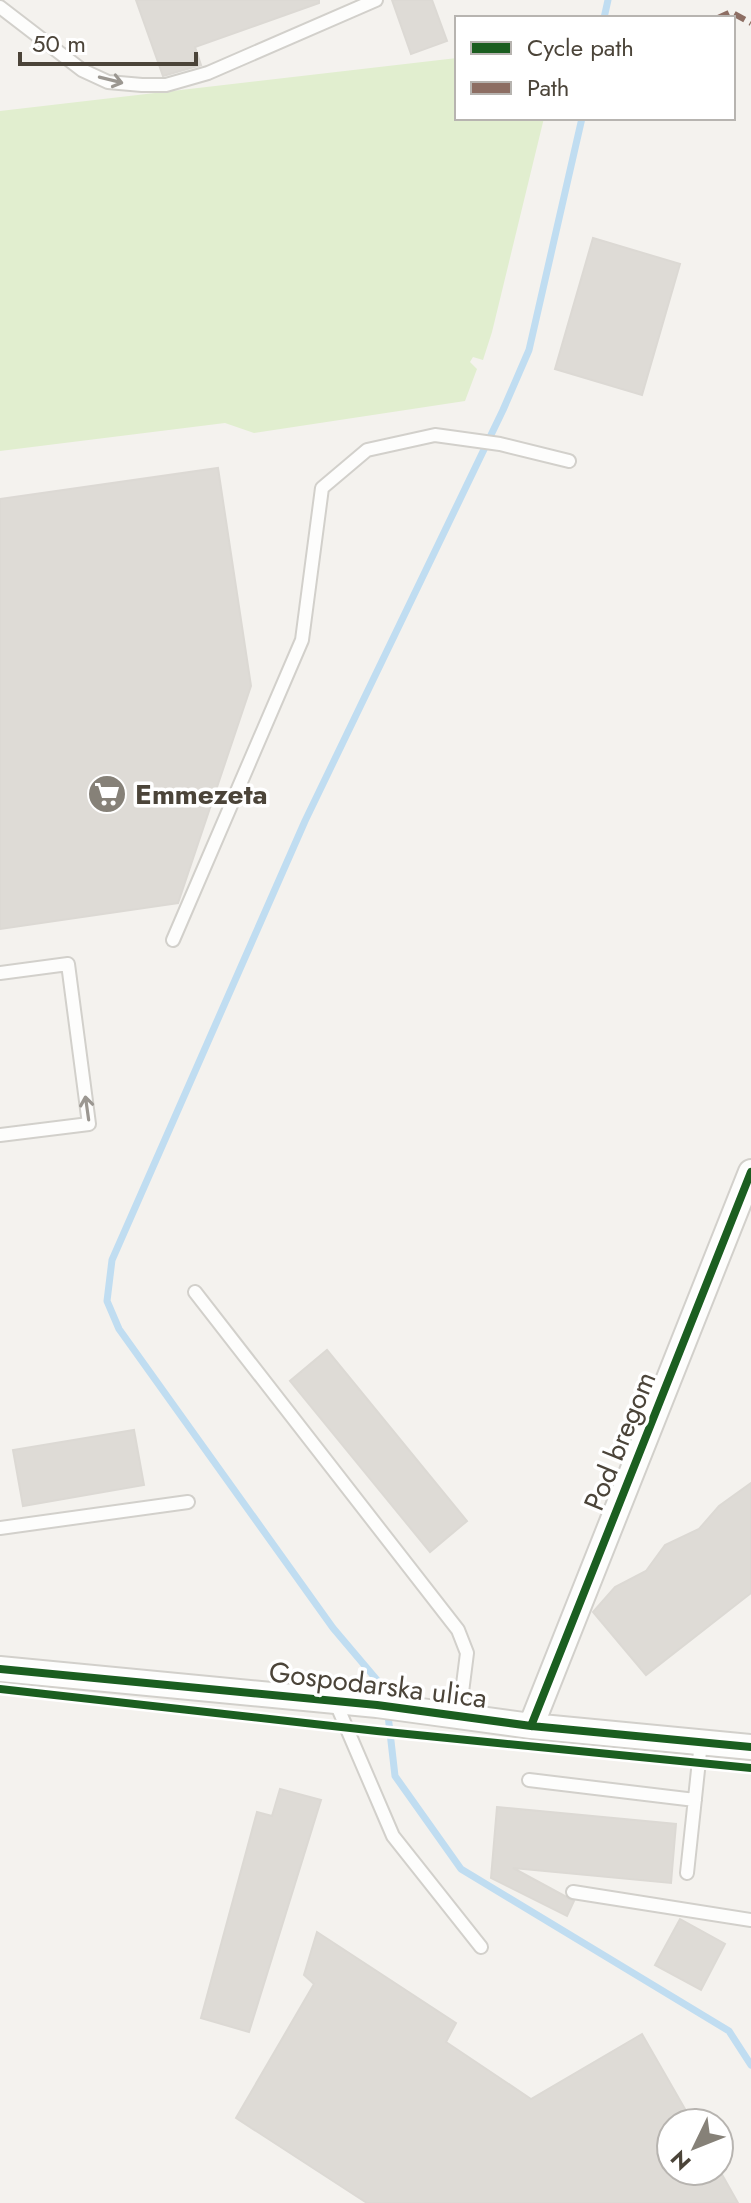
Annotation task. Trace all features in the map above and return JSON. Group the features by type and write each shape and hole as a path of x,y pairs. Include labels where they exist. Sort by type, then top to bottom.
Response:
{"street":[{"name":"Pod bregom","path":"531,1726 748,1187"},
{"name":"Gospodarska ulica","path":"0,1669 377,1705 531,1726 751,1747"}],"lane":[{"path":"9,0 0,5 82,70 108,82 166,85 208,73 376,0"},
{"path":"173,940 302,640 322,488 367,450 435,435 500,444 569,461"},
{"path":"0,973 68,964 89,1124 0,1135"},
{"path":"195,1292 458,1630 467,1653 459,1716"},
{"path":"0,1528 188,1502"},
{"path":"335,1701 393,1836 481,1947"},
{"path":"687,1873 701,1742"},
{"path":"529,1780 695,1800"},
{"path":"573,1892 751,1920"}],"green space":[{"path":"455,58 455,120 544,120 492,332 483,360 473,357 470,362 477,369 465,401 254,433 225,423 0,451 0,111"}],"building":[{"path":"136,0 319,0 319,3 195,47 201,65 163,76"},
{"path":"392,0 432,0 447,41 411,54"},
{"path":"593,238 680,264 642,395 555,369"},
{"name":"Emmezeta","path":"218,468 251,686 178,903 0,929 0,499"},
{"path":"327,1350 467,1521 430,1552 290,1381"},
{"path":"134,1430 144,1485 23,1506 13,1450"},
{"path":"751,1483 751,1593 646,1675 593,1612 615,1587 646,1571 665,1545 699,1529 719,1506"},
{"path":"280,1789 321,1800 249,2032 201,2018 257,1812 272,1816"},
{"path":"497,1807 676,1824 671,1883 513,1868 574,1901 567,1916 491,1878"},
{"path":"680,1919 725,1944 701,1990 655,1965"},
{"path":"317,1932 456,2023 446,2042 531,2099 642,2034 684,2107 655,2107 655,2187 729,2187 738,2203 367,2203 236,2118 314,1984 304,1975"}],"waterway":[{"path":"604,16 608,0"},
{"path":"582,120 529,350 305,821 112,1260 107,1301 119,1329 333,1628 377,1680 388,1715 395,1776 461,1869 729,2031 751,2065"}],"marked path":[{"path":"722,16 731,12 751,23"}],"cycle path":[{"path":"531,1726 751,1172"},
{"path":"0,1669 377,1705 531,1726 751,1747"},
{"path":"0,1689 751,1768"}],"place":[{"name":"Emmezeta","path":"107,794"}]}
